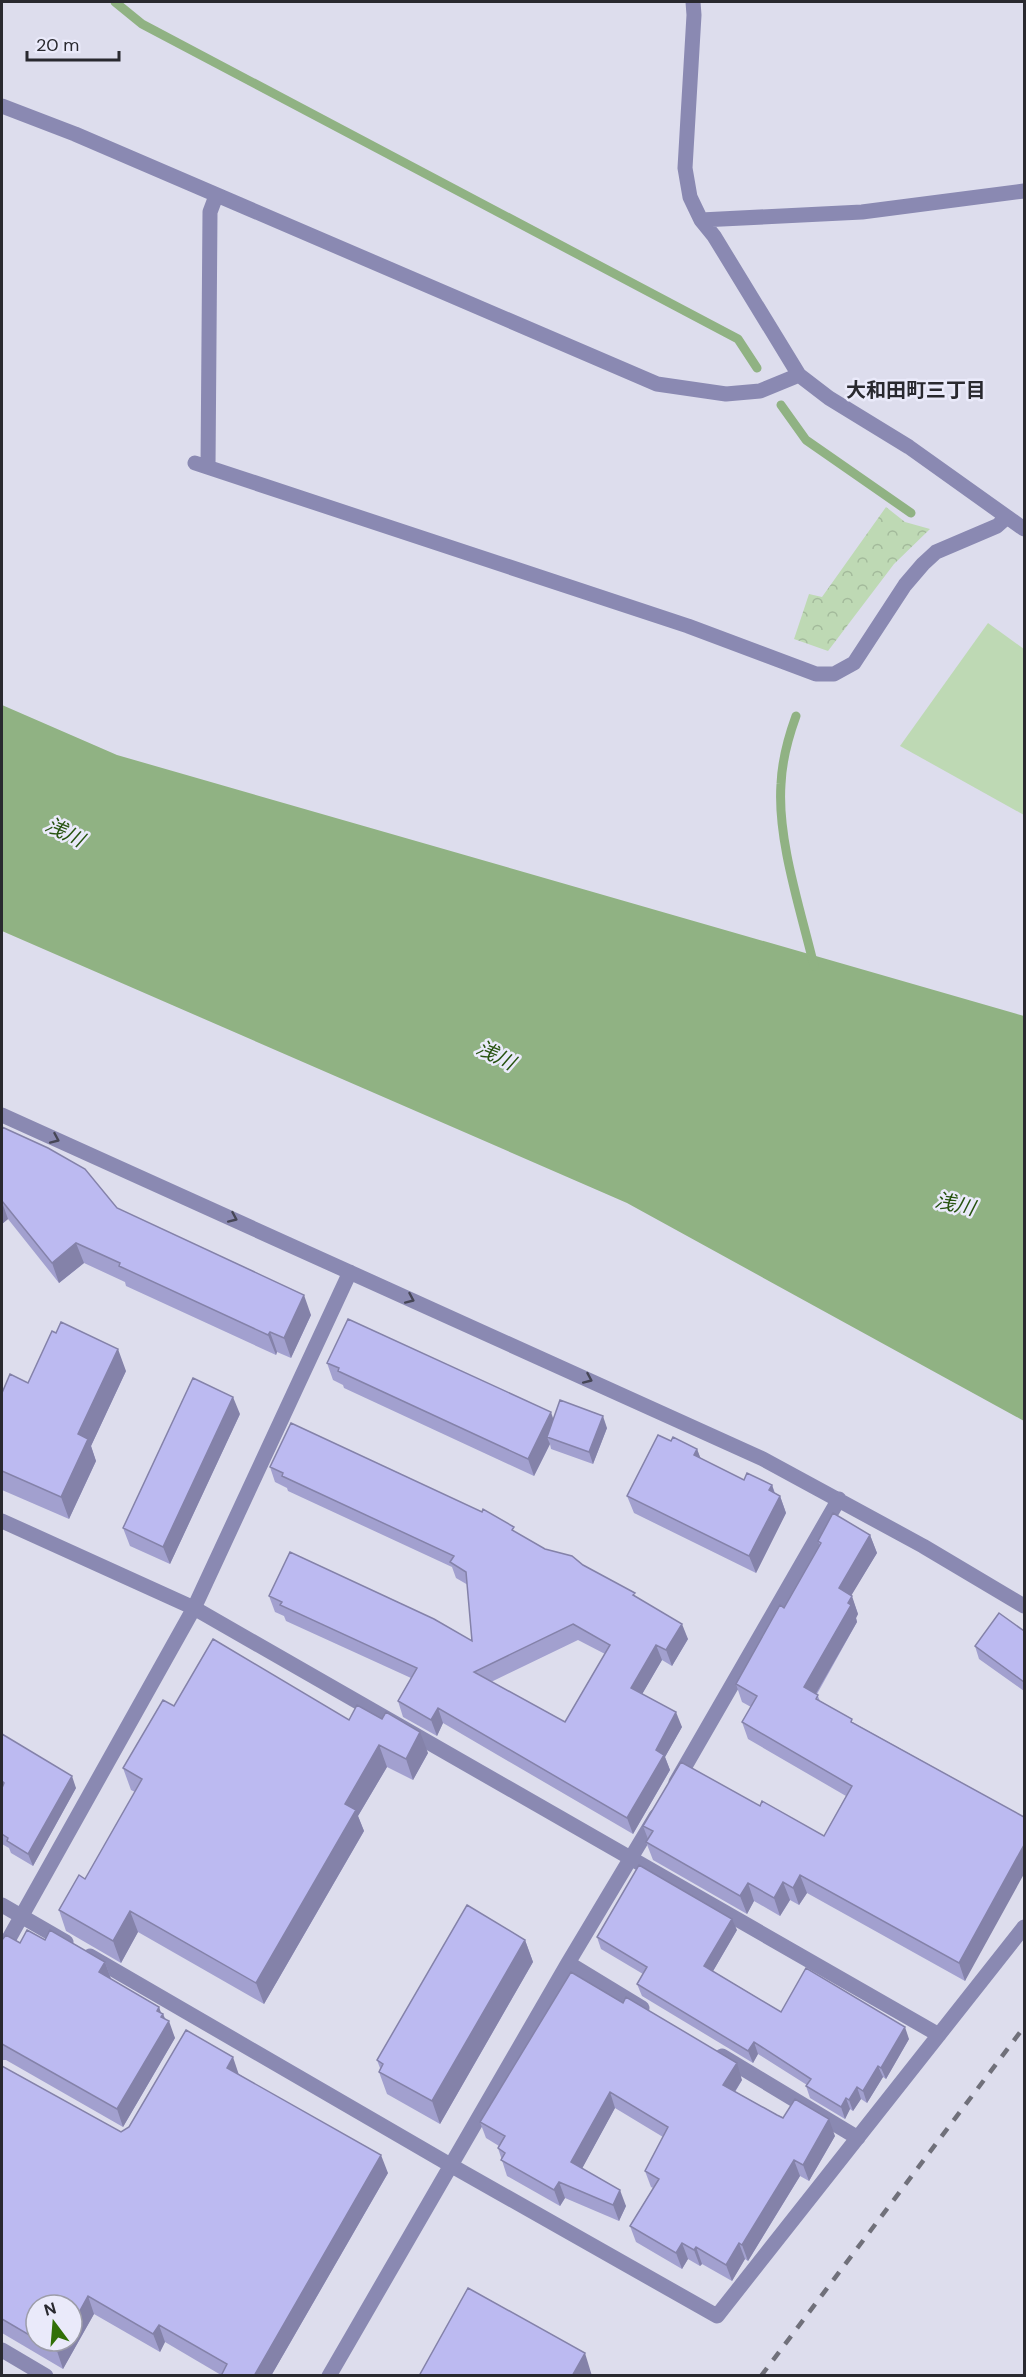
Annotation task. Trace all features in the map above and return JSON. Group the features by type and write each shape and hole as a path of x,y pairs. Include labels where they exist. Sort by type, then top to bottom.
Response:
{"street":[{"path":"693,2 685,168 690,197 701,220 714,236 799,375 829,398 909,447 1024,530"},
{"path":"2,106 75,134 657,384 726,394 760,391 799,375"},
{"path":"701,220 862,212 1024,191"},
{"path":"216,196 210,212 201,465 688,626 816,674 834,674 854,663 905,585 936,552 997,526 1006,518"},
{"path":"2,1115 712,1435 839,1499 1024,1606"},
{"path":"2,1951 194,1608 350,1272"},
{"path":"329,2376 839,1499"},
{"path":"2,1521 194,1608 939,2035"},
{"path":"2,1905 195,2024 717,2316 1024,1927"},
{"path":"567,1964 658,2018"},
{"path":"708,2048 858,2138"},
{"path":"2,2350 46,2376"}],"green space":[{"path":"886,507 905,522 930,529 894,564 828,651 794,639 809,594 822,597"},
{"path":"988,623 1024,649 1024,815 900,746"}],"water":[{"name":"浅川","path":"2,705 117,755 1024,1016 1024,1421 627,1203 2,931"}],"building":[{"path":"2,1127 48,1148 85,1169 117,1208 304,1295 284,1338 270,1332 268,1335 119,1266 120,1263 76,1243 52,1263 2,1201"},
{"path":"348,1319 551,1412 528,1459 338,1371 339,1368 327,1363"},
{"path":"61,1322 118,1349 78,1434 88,1439 61,1497 2,1471 2,1393 10,1374 28,1383 52,1331 56,1333"},
{"path":"193,1378 233,1397 163,1547 123,1528"},
{"path":"560,1400 603,1416 589,1452 547,1437"},
{"path":"291,1423 482,1512 483,1509 514,1527 512,1530 545,1549 572,1556 583,1565 635,1593 633,1595 682,1624 666,1650 656,1645 631,1688 676,1712 656,1750 664,1755 627,1818 438,1708 431,1720 398,1701 417,1668 280,1605 282,1602 269,1596 290,1552 434,1619 472,1641 466,1572 450,1562 454,1556 282,1476 283,1473 270,1467","holes":["573,1624 610,1645 565,1722 474,1672"]},
{"path":"658,1435 671,1441 673,1437 697,1449 694,1455 744,1480 747,1473 772,1485 769,1490 780,1496 749,1556 627,1496"},
{"path":"833,1513 870,1535 839,1588 852,1596 848,1603 851,1605 804,1687 818,1695 816,1699 852,1719 851,1722 1024,1817 1024,1845 959,1963 800,1875 793,1888 783,1882 774,1898 748,1883 740,1896 646,1842 653,1831 643,1826 681,1762 760,1806 762,1801 824,1836 852,1786 742,1722 757,1696 736,1684 780,1605 784,1608 821,1543 818,1541"},
{"path":"999,1613 1024,1631 1024,1682 975,1646"},
{"path":"213,1639 349,1720 357,1705 382,1719 386,1712 420,1732 406,1759 379,1745 345,1804 356,1810 256,1983 130,1911 113,1941 59,1910 79,1875 85,1879 142,1779 123,1768 163,1700 174,1706"},
{"path":"2,1734 72,1776 28,1854 7,1841 8,1838 2,1834 2,1788 4,1783 2,1781"},
{"path":"639,1865 732,1919 704,1966 781,2012 806,1968 905,2027 881,2068 878,2066 863,2091 857,2087 849,2100 846,2098 841,2107 806,2086 811,2079 754,2042 748,2051 637,1984 647,1967 597,1937"},
{"path":"467,1905 525,1940 432,2101 379,2072 383,2064 377,2060"},
{"path":"27,1930 45,1940 50,1930 105,1962 99,1972 159,2007 157,2011 163,2014 161,2017 169,2021 117,2109 2,2044 2,1940 6,1935 20,1943"},
{"path":"571,1972 623,2003 626,1997 737,2063 723,2085 783,2118 795,2099 829,2119 803,2165 794,2160 742,2245 739,2243 726,2265 696,2247 694,2250 682,2243 676,2253 630,2226 659,2179 645,2171 668,2127 610,2092 571,2162 620,2190 613,2205 559,2182 554,2190 501,2160 505,2153 498,2148 505,2136 480,2122"},
{"path":"186,2030 233,2057 227,2068 381,2155 254,2376 221,2376 227,2364 159,2325 153,2334 88,2296 84,2303 84,2293 24,2293 24,2332 2,2319 2,2066 121,2132 129,2127"},
{"path":"468,2288 585,2353 572,2376 419,2376"}],"waterway":[{"path":"115,2 142,24 738,339 757,368"},
{"path":"781,405 806,440 911,513"},
{"path":"796,716 784,758 781,806 786,852 814,966"}],"railway":[{"path":"761,2376 1024,2027"}],"district":[{"name":"大和田町三丁目","path":"916,390"}]}
